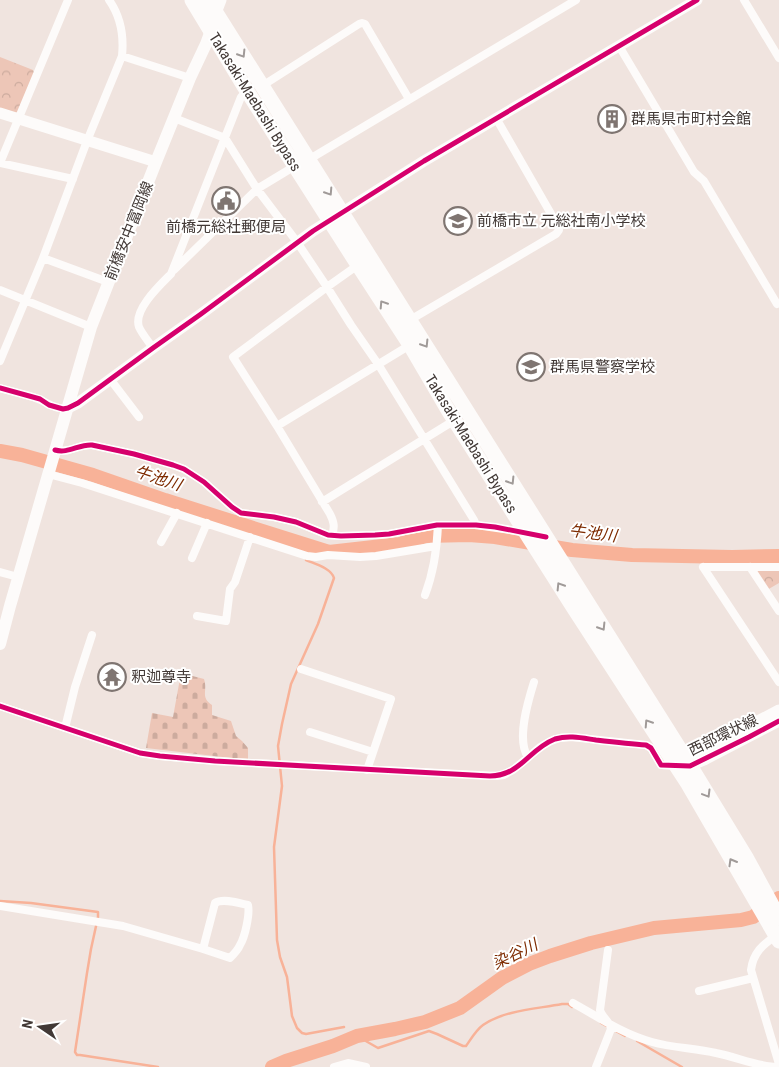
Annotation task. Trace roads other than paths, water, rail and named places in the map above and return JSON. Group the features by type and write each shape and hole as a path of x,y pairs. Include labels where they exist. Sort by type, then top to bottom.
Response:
{"highway":[{"name":"Takasaki-Maebashi Bypass","path":"192,0 247,90 301,163 336,217 410,320 558,556 684,764"},
{"name":"Takasaki-Maebashi Bypass","path":"215,4 262,86 301,163"},
{"name":"Takasaki-Maebashi Bypass","path":"336,217 358,266 410,345 539,553 747,859 763,901 774,917 778,939"}],"main road":[{"name":"前橋安中富岡線","path":"49,472 91,327 190,78 203,53 211,31 215,4"},
{"path":"0,644 49,472"}],"street":[{"path":"68,0 0,163 73,179"},
{"path":"0,360 24,299 43,258 87,141 122,56 123,43 118,15 109,0"},
{"path":"153,348 139,326 142,309 156,288 257,189 576,0"},
{"path":"0,388 40,399 49,405 63,409 78,403 297,242 424,161 697,0"},
{"path":"744,0 779,58"},
{"path":"262,86 362,23 365,24 409,99"},
{"path":"619,46 694,172 704,181 777,304"},
{"path":"122,56 190,78"},
{"path":"171,274 241,97 247,90"},
{"path":"0,113 156,162"},
{"path":"174,118 225,138 257,189 297,242 378,364 476,525"},
{"path":"410,320 556,234 559,230 496,118"},
{"path":"43,258 108,282"},
{"path":"332,535 334,522 277,426 233,357 358,266"},
{"path":"0,290 91,327"},
{"path":"277,426 410,345"},
{"path":"110,380 139,417"},
{"path":"322,502 455,420"},
{"path":"55,452 64,452 92,445 174,465 204,482 241,513 288,520 332,535 389,534 438,526 476,525 547,539"},
{"path":"49,472 307,556 376,556 436,545"},
{"path":"161,542 177,513"},
{"path":"192,558 207,523"},
{"path":"425,595 428,588 438,526"},
{"path":"197,616 226,621 230,589 235,582 250,537"},
{"path":"779,567 703,567 779,682"},
{"path":"750,567 779,611"},
{"path":"0,572 18,577"},
{"path":"65,728 75,687 92,635"},
{"path":"301,669 391,699 367,770"},
{"path":"528,757 525,752 524,725 534,682"},
{"path":"0,706 140,753 214,761 497,776 504,775 513,770 540,747 551,741 571,737 646,745 651,748 661,765 684,764"},
{"name":"西部環状線","path":"684,764 779,710"},
{"name":"西部環状線","path":"684,764 757,734 779,721"},
{"path":"310,732 373,752"},
{"path":"0,906 123,926 230,958 240,946 244,936 248,905 223,901 215,903 203,949"},
{"path":"573,1003 625,1032 657,1043 714,1052 753,1064 779,1065 751,966 756,954 763,945 778,939"},
{"path":"596,1067 611,1029 610,1024 601,1015 600,1010 608,950"},
{"path":"699,992 753,978"},
{"path":"334,1067 342,1064 366,1067"}],"waterway":[{"name":"牛池川","path":"0,451 22,455 93,475 329,552 400,544 426,536 469,535 495,537 572,550 632,555 779,556"},
{"path":"306,560 326,569 334,578 318,624 291,684 278,746 282,786 274,847 277,940 280,957 287,977 292,1016 297,1028 306,1034 344,1027"},
{"name":"染谷川","path":"272,1067 357,1036 425,1022 460,1008 502,978 550,956 591,943 654,928 741,920 753,917 779,898"},
{"path":"0,901 98,912 75,1052 77,1055 158,1067"},
{"path":"357,1036 378,1048 429,1031 466,1046 480,1027 501,1016 562,1004 568,1004 572,1007"},
{"path":"601,1023 625,1036"},
{"path":"637,1041 682,1067"}],"place":[{"name":"群馬県市町村会館","path":"612,119"},
{"name":"前橋元総社郵便局","path":"226,201"},
{"name":"前橋市立 元総社南小学校","path":"458,221"},
{"name":"群馬県警察学校","path":"531,367"},
{"name":"釈迦尊寺","path":"112,677"}]}
